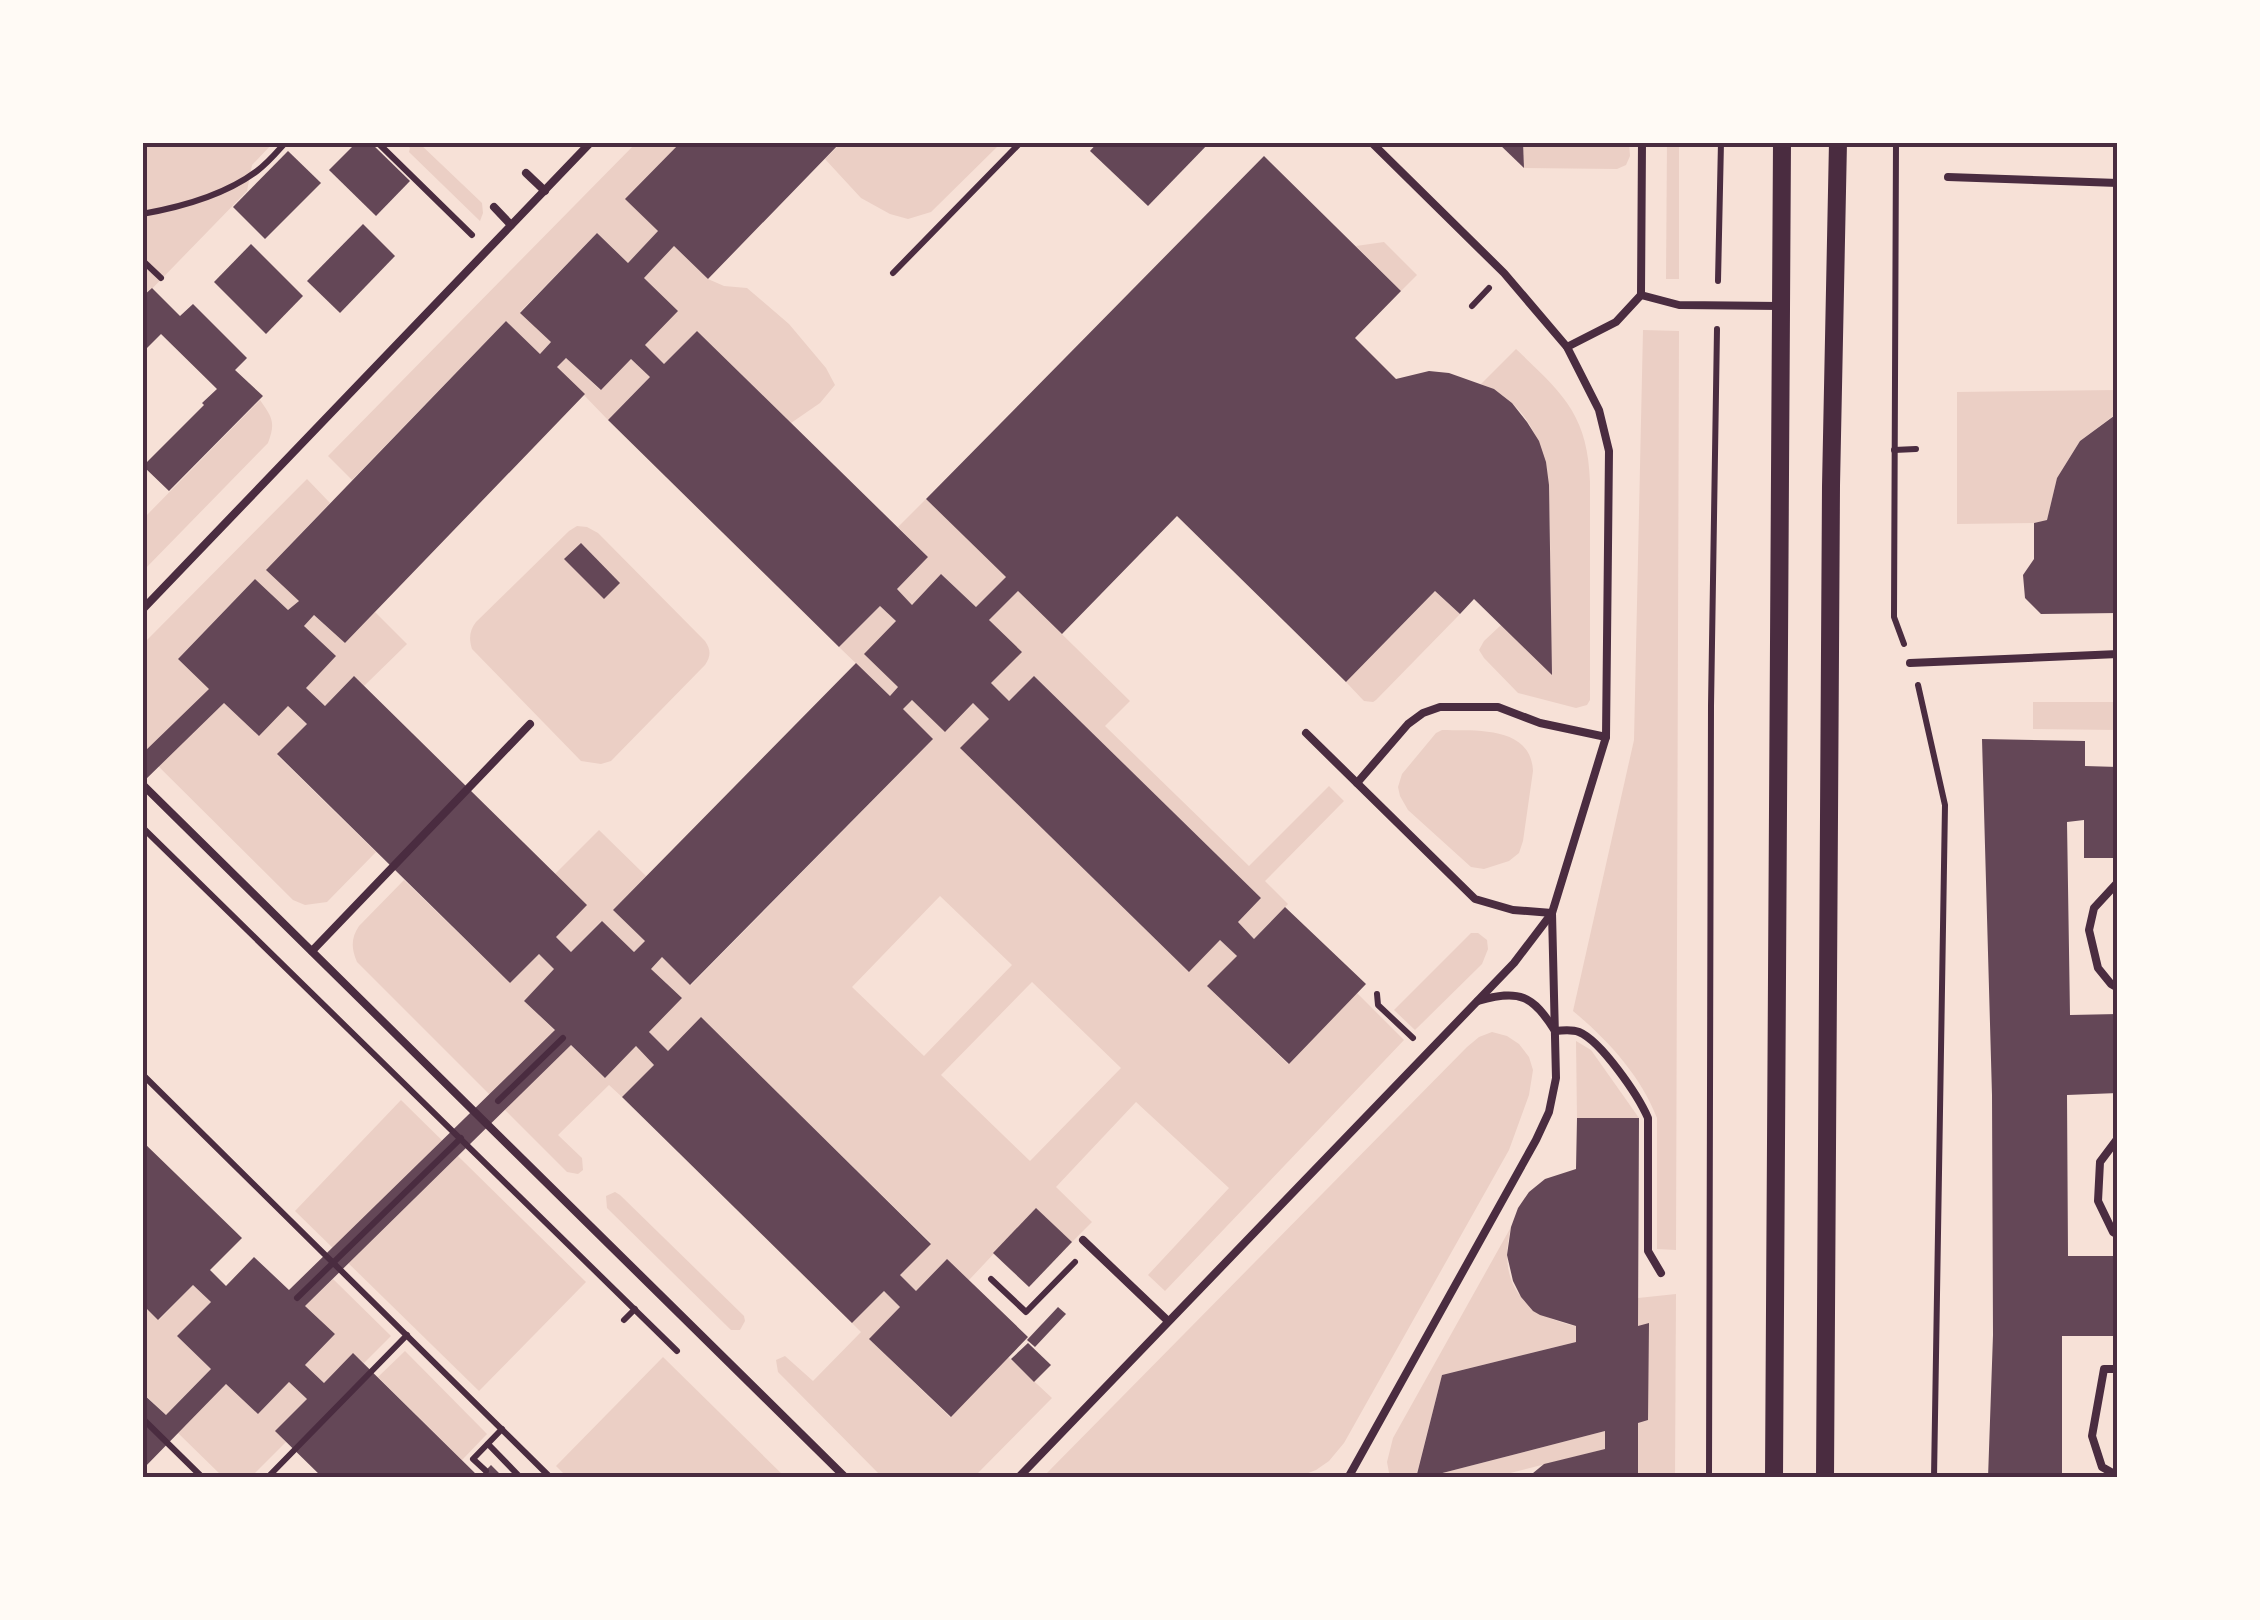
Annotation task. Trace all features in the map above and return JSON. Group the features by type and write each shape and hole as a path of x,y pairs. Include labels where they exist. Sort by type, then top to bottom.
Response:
{"street":[{"path":"1774,1478 1782,142"},
{"path":"1826,1478 1831,505 1838,142"}],"lane":[{"path":"142,610 592,142"},
{"path":"1348,1478 1549,1112 1556,1078 1552,913 1606,736 1608,451 1599,410 1568,347 1504,272 1371,142"},
{"path":"1568,347 1616,322 1640,296 1642,142"},
{"path":"526,174 545,190"},
{"path":"1948,177 2118,182"},
{"path":"494,207 512,225"},
{"path":"1640,296 1679,305 1781,306"},
{"path":"1910,663 2118,654"},
{"path":"1357,783 1408,724 1422,712 1440,707 1498,707 1540,723 1606,736"},
{"path":"312,951 530,724"},
{"path":"1306,734 1474,898 1513,910 1552,913"},
{"path":"142,784 846,1478"},
{"path":"2118,882 2094,908 2088,930 2098,968 2118,988"},
{"path":"1018,1478 1514,962 1552,913"},
{"path":"1474,1003 1500,995 1521,996 1541,1008 1555,1030"},
{"path":"1555,1030 1576,1030 1596,1042 1648,1118 1648,1251 1661,1273"},
{"path":"2118,1138 2100,1162 2098,1202 2113,1232 2118,1234"},
{"path":"1087,1244 1168,1321"},
{"path":"2118,1370 2104,1369 2092,1436 2102,1468 2118,1476"}],"path":[{"path":"142,214 195,201 240,183 286,142"},
{"path":"378,142 488,250"},
{"path":"893,273 1021,142"},
{"path":"1709,1478 1711,725 1720,142"},
{"path":"1896,142 1894,617 1923,699 1945,805 1934,1478"},
{"path":"142,260 161,278"},
{"path":"1894,450 1916,449"},
{"path":"142,827 677,1351"},
{"path":"1378,994 1378,1004 1427,1052"},
{"path":"297,1298 563,1038"},
{"path":"142,1074 551,1478"},
{"path":"991,1278 1026,1312 1087,1244"},
{"path":"624,1320 635,1309"},
{"path":"267,1478 407,1334"},
{"path":"142,1418 204,1478"},
{"path":"486,1471 473,1460 502,1429"},
{"path":"510,1436 517,1429"},
{"path":"488,1444 521,1478"}],"shaded area":[{"path":"841,142 1001,143 931,212 908,219 861,198 825,159"},
{"path":"143,143 273,143 252,165 247,191 143,298"},
{"path":"405,143 419,143 482,203 480,221 409,152"},
{"path":"636,143 681,143 626,199 658,231 628,263 597,233 520,312 551,342 540,354 506,321 352,480 328,456"},
{"path":"1523,143 1629,143 1630,156 1626,165 1617,169 1524,168"},
{"path":"1667,143 1679,143 1679,279 1666,279"},
{"path":"1384,242 1417,275 1401,291 1356,246"},
{"path":"674,246 708,279 724,286 747,288 789,324 826,368 835,385 820,403 791,423 697,331 664,364 645,345 677,310 644,278"},
{"path":"1643,330 1679,331 1676,1250 1657,1249 1657,1118 1622,1059 1573,1011 1634,740"},
{"path":"1516,349 1570,406 1588,459 1590,700 1576,708 1518,693 1479,650 1501,625 1551,623 1548,491 1540,448 1519,411 1481,384"},
{"path":"566,358 600,390 631,359 650,377 608,420 557,367"},
{"path":"2117,390 2117,413 2080,441 2057,478 2047,520 1957,524 1957,392"},
{"path":"260,400 272,420 268,443 143,571 143,519"},
{"path":"307,479 330,503 267,569 299,601 288,610 255,579 178,659 258,735 288,706 307,724 277,755 376,852 327,902 305,905 293,900 143,751 142,645"},
{"path":"926,499 1006,577 976,607 942,575 912,605 897,589 928,557 898,527"},
{"path":"577,526 598,533 705,641 709,650 705,665 611,761 601,764 581,761 472,649 470,642 476,622"},
{"path":"1018,591 1130,701 1105,726 1249,866 1329,786 1344,801 1265,881 1288,904 1254,939 1238,922 1261,898 1035,677 1009,701 991,683 1021,652 989,620"},
{"path":"1435,591 1460,614 1376,700 1364,701 1346,682"},
{"path":"880,606 896,621 865,654 898,687 890,696 839,647"},
{"path":"375,612 407,644 364,686 353,677 325,706 306,688 335,656 304,626 314,615 345,643"},
{"path":"912,700 945,731 973,703 989,719 961,749 1188,971 1220,940 1237,956 1208,987 1288,1064 1357,993 1404,1040 1165,1291 1148,1275 1229,1188 1136,1102 1056,1187 1092,1222 1072,1242 1036,1209 969,1280 916,1291 900,1275 931,1243 701,1018 668,1051 649,1032 682,998 651,969 662,957 691,985 932,740 903,709","holes":["940,896 1012,965 924,1056 852,987","1032,982 1121,1068 1030,1161 941,1075"]},
{"path":"2033,702 2117,702 2117,730 2033,729"},
{"path":"1442,730 1499,734 1522,745 1530,756 1533,771 1523,841 1519,853 1509,861 1484,869 1471,867 1408,810 1400,796 1402,774"},
{"path":"599,830 646,876 613,910 645,941 634,952 601,921 571,952 556,937 555,874"},
{"path":"404,880 510,983 539,954 554,969 524,1001 605,1078 636,1046 654,1065 622,1097 609,1085 558,1135 582,1158 583,1170 578,1174 567,1172 357,962 353,943 356,930"},
{"path":"1471,933 1487,940 1482,964 1415,1030 1394,1010"},
{"path":"1492,1032 1519,1044 1533,1070 1529,1095 1509,1150 1344,1443 1329,1461 1298,1477 1197,1473 1175,1478 1043,1477 1467,1047"},
{"path":"1576,1041 1591,1050 1639,1118 1577,1118"},
{"path":"401,1100 586,1282 479,1391 295,1211"},
{"path":"615,1192 744,1316 740,1330 731,1330 607,1208 606,1196"},
{"path":"1511,1227 1508,1264 1518,1293 1541,1314 1576,1326 1576,1342 1442,1375 1416,1477 1390,1478 1387,1462 1393,1438"},
{"path":"333,1279 391,1336 364,1363 353,1354 324,1383 305,1365 335,1334 305,1306"},
{"path":"193,1285 211,1302 177,1336 211,1369 166,1415 143,1393 142,1304 159,1320"},
{"path":"884,1291 900,1307 870,1340 950,1417 1008,1357 1052,1398 974,1477 882,1477 778,1372 776,1360 785,1356 813,1381 861,1332 852,1323"},
{"path":"1676,1294 1675,1477 1638,1478 1638,1298"},
{"path":"405,1351 487,1434 462,1460 378,1377"},
{"path":"663,1357 785,1477 567,1477 556,1466"},
{"path":"289,1382 307,1399 276,1431 286,1442 251,1477 223,1477 178,1433 226,1384 258,1414"},
{"path":"1605,1431 1605,1449 1495,1477 1423,1478"}],"building":[{"path":"357,142 370,142 410,181 376,216 329,170"},
{"path":"681,142 841,142 708,279 674,246 644,278 678,311 645,345 664,364 697,331 928,557 897,589 912,605 941,574 976,607 1006,577 926,499 1264,156 1401,291 1355,338 1396,379 1429,371 1449,373 1494,389 1512,403 1539,441 1549,485 1552,675 1474,599 1460,614 1435,591 1346,682 1177,516 1062,634 1018,591 989,620 1022,652 991,683 1009,701 1034,676 1261,898 1238,922 1254,939 1285,907 1366,984 1289,1064 1207,986 1237,956 1220,940 1189,972 960,748 989,719 973,703 945,732 912,700 903,709 933,739 690,985 662,957 651,969 682,998 649,1032 668,1051 701,1017 931,1244 900,1275 916,1291 947,1259 1028,1337 951,1417 869,1339 900,1307 884,1291 852,1323 622,1097 654,1065 636,1046 605,1078 571,1045 305,1306 335,1334 305,1365 324,1383 353,1353 479,1477 491,1465 504,1478 323,1478 275,1431 307,1399 289,1382 258,1414 226,1384 142,1470 142,1393 166,1415 211,1369 177,1336 211,1302 193,1285 158,1320 142,1304 142,1141 242,1238 210,1270 226,1286 254,1257 289,1290 555,1030 524,1001 554,969 539,954 510,983 277,754 307,724 288,706 259,736 224,703 142,783 142,754 209,689 178,659 255,579 288,610 299,601 266,570 506,321 540,354 551,342 520,313 597,233 628,263 658,231 625,199","holes":["566,358 601,390 631,359 650,377 608,420 839,647 880,606 896,621 864,654 898,687 890,696 856,663 613,910 645,941 634,952 602,921 571,952 556,937 587,905 354,676 325,706 306,688 336,656 304,626 314,615 345,643 585,394 557,367"]},
{"path":"1098,142 1210,142 1148,206 1090,151"},
{"path":"1497,142 1523,142 1524,168"},
{"path":"288,151 321,183 265,239 233,207"},
{"path":"363,224 395,256 340,313 307,281"},
{"path":"251,244 303,296 266,334 214,282"},
{"path":"152,288 180,316 193,304 247,358 235,370 263,396 169,491 143,466 217,389 161,334 145,350 142,348 142,297"},
{"path":"2118,413 2118,613 2041,614 2025,598 2023,575 2034,559 2034,523 2047,520 2057,478 2080,441"},
{"path":"581,543 620,583 604,599 564,559"},
{"path":"1982,739 2085,741 2085,766 2118,767 2118,858 2084,858 2084,820 2067,822 2070,1015 2118,1014 2118,1093 2067,1095 2068,1256 2118,1256 2118,1336 2062,1336 2062,1478 1988,1478 1993,1335 1992,1095"},
{"path":"1577,1118 1639,1118 1638,1326 1649,1323 1648,1420 1638,1423 1638,1478 1527,1478 1544,1464 1605,1449 1605,1431 1416,1478 1442,1375 1576,1342 1576,1326 1540,1315 1521,1297 1507,1255 1511,1227 1529,1192 1545,1179 1576,1169"},
{"path":"1036,1208 1072,1242 1029,1287 993,1253"},
{"path":"1058,1307 1066,1314 1035,1347 1027,1340"},
{"path":"1028,1343 1051,1365 1034,1382 1011,1359"}]}
